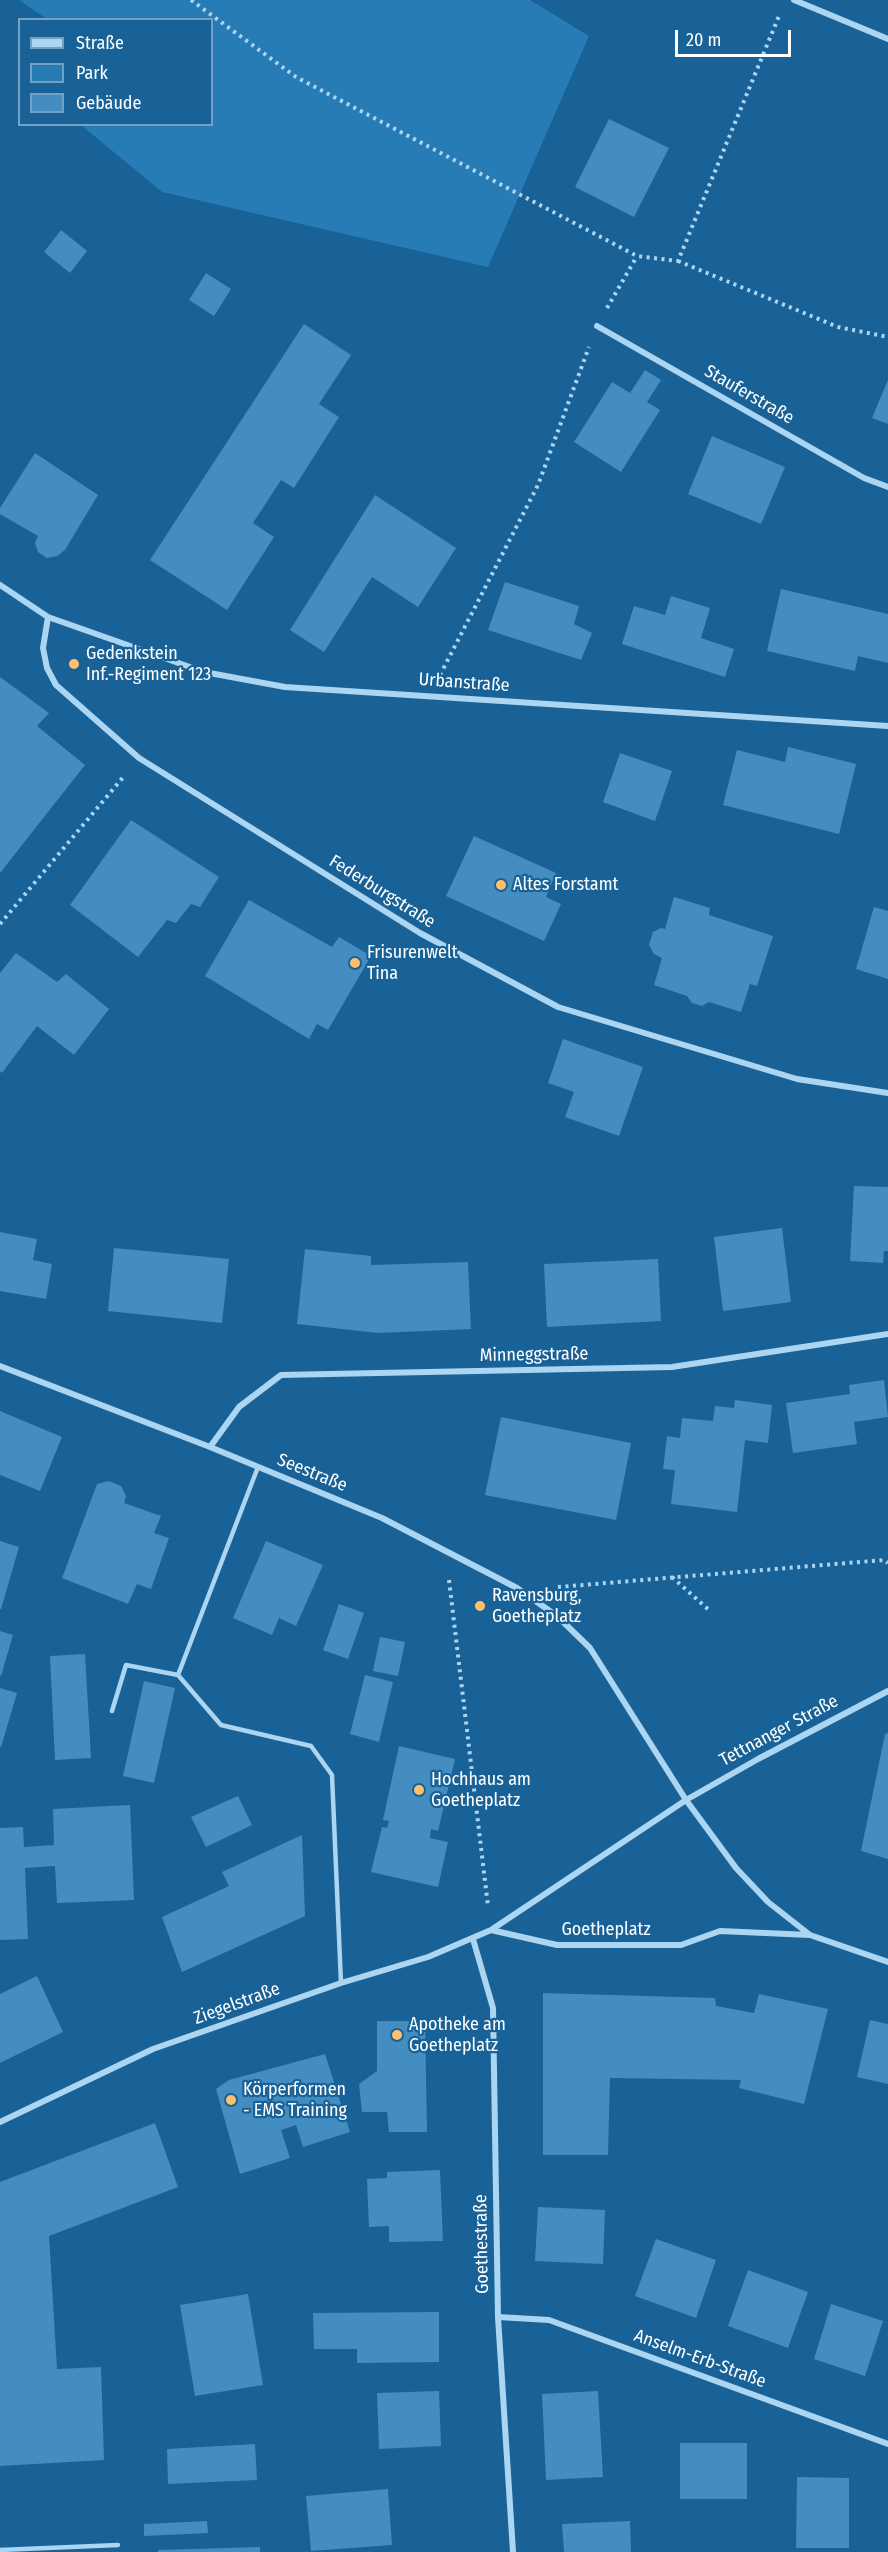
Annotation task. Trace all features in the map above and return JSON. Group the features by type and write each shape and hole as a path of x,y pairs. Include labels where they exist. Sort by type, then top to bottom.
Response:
{"street":[{"path":"794,0 888,39"},
{"name":"Stauferstraße","path":"597,326 864,478 888,487"},
{"path":"0,585 48,617"},
{"name":"Urbanstraße","path":"48,617 204,672 285,687 888,726"},
{"name":"Federburgstraße","path":"48,617 44,648 47,668 56,685 140,758 420,933 558,1007 797,1079 888,1093"},
{"name":"Minneggstraße","path":"210,1447 239,1407 281,1375 672,1367 888,1334"},
{"name":"Seestraße","path":"0,1366 210,1447 382,1518 517,1588 556,1616 590,1648"},
{"name":"Goetheplatz","path":"590,1648 686,1800 736,1868 768,1902 810,1935"},
{"name":"Tettnanger Straße","path":"686,1800 758,1759 888,1691"},
{"path":"491,1930 686,1800"},
{"name":"Goetheplatz","path":"491,1930 556,1946 681,1946 720,1931 810,1935 888,1962"},
{"name":"Ziegelstraße","path":"0,2122 153,2049 341,1983 428,1957 491,1930"},
{"name":"Goethestraße","path":"473,1939 492,2008 498,2317 513,2552"},
{"name":"Anselm-Erb-Straße","path":"498,2317 549,2320 888,2444"}],"lane":[{"path":"178,1675 258,1467"},
{"path":"112,1711 126,1665 178,1675 221,1725 311,1746 332,1775 341,1983"},
{"path":"0,2550 118,2545"}],"path":[{"path":"191,0 296,76 637,256 678,261 838,327 888,337"},
{"path":"678,261 781,11"},
{"path":"430,696 538,485 597,326 637,256"},
{"path":"0,924 140,758"},
{"path":"446,1551 491,1930"},
{"path":"517,1588 884,1560 888,1563"},
{"path":"672,1577 709,1610"}],"green space":[{"path":"19,0 530,0 589,36 488,267 162,192 82,126 213,126 213,18 46,18"}],"building":[{"path":"609,119 669,148 634,217 575,187"},
{"path":"61,230 87,251 70,273 44,252"},
{"path":"206,273 231,289 214,316 189,300"},
{"path":"304,324 351,355 319,404 339,417 294,488 281,480 253,523 274,537 227,610 150,560"},
{"path":"645,370 661,380 647,402 660,410 621,472 574,442 612,382 630,393"},
{"path":"888,380 888,424 872,418"},
{"path":"712,436 785,467 761,524 688,494"},
{"path":"35,453 98,495 65,550 57,556 47,558 38,552 35,543 38,536 0,514 0,508"},
{"path":"375,495 456,548 418,607 372,577 324,652 290,630"},
{"path":"505,582 579,606 574,624 592,633 581,660 488,630"},
{"path":"781,589 888,614 888,663 858,656 855,671 767,651"},
{"path":"671,596 710,608 701,638 734,649 725,677 622,644 634,606 665,615"},
{"path":"0,677 49,713 37,726 85,765 0,873"},
{"path":"788,747 856,764 839,834 723,805 737,750 785,762"},
{"path":"620,753 672,771 655,821 603,802"},
{"path":"131,820 219,877 200,907 191,904 176,923 167,920 138,957 70,905"},
{"name":"Altes Forstamt","path":"474,836 556,873 546,897 561,904 544,941 446,896"},
{"path":"674,897 710,908 709,915 773,936 757,986 750,984 741,1012 709,1002 702,1006 692,1003 687,996 654,985 662,958 654,954 649,945 653,932 661,928 665,929"},
{"path":"249,900 332,947 339,937 371,956 328,1030 317,1024 309,1039 205,976"},
{"path":"874,907 888,911 888,979 856,969"},
{"path":"16,953 57,982 66,974 109,1009 74,1055 37,1026 2,1073 0,1071 0,973"},
{"path":"563,1039 643,1067 619,1136 565,1117 574,1092 548,1083"},
{"path":"854,1186 888,1187 888,1251 884,1251 883,1263 850,1261"},
{"path":"782,1228 791,1302 723,1311 714,1237"},
{"path":"0,1232 37,1239 33,1260 52,1264 46,1299 0,1291"},
{"path":"114,1248 229,1259 222,1323 108,1311"},
{"path":"305,1249 371,1256 371,1265 468,1262 471,1329 378,1333 297,1324"},
{"path":"658,1259 661,1321 547,1327 544,1264"},
{"path":"884,1380 888,1417 854,1422 857,1444 793,1453 786,1403 850,1394 849,1385"},
{"path":"735,1400 772,1405 768,1443 745,1440 737,1512 671,1504 675,1470 663,1469 667,1436 680,1438 682,1418 713,1421 715,1406 734,1408"},
{"path":"0,1411 62,1437 40,1491 0,1475"},
{"path":"501,1417 631,1443 616,1520 485,1495"},
{"path":"109,1481 121,1486 126,1496 124,1503 161,1516 154,1533 169,1538 151,1589 137,1584 128,1604 62,1578 97,1484"},
{"path":"0,1541 19,1547 1,1609 0,1609"},
{"path":"266,1541 323,1565 296,1626 279,1618 272,1635 233,1618"},
{"path":"339,1604 364,1613 348,1659 323,1650"},
{"path":"0,1631 13,1635 1,1676 0,1676"},
{"path":"380,1637 405,1642 398,1676 373,1671"},
{"path":"85,1654 91,1758 55,1760 50,1656"},
{"path":"365,1675 393,1682 379,1742 350,1734"},
{"path":"144,1681 175,1688 154,1783 123,1776"},
{"path":"0,1688 17,1693 1,1747 0,1747"},
{"path":"888,1733 888,1859 861,1851 885,1734"},
{"name":"Hochhaus am Goetheplatz","path":"399,1746 455,1759 438,1831 431,1829 430,1838 448,1842 438,1887 371,1872 382,1827 387,1828 389,1821 383,1820"},
{"path":"238,1796 252,1825 206,1847 191,1817"},
{"path":"130,1805 134,1900 57,1903 55,1866 25,1868 28,1939 0,1940 0,1828 23,1827 24,1847 54,1845 53,1809"},
{"path":"302,1835 305,1916 182,1972 162,1917 229,1886 222,1872"},
{"path":"37,1976 63,2032 0,2063 0,1994"},
{"path":"543,1993 715,1998 716,2006 754,2013 759,1994 828,2009 804,2104 739,2088 741,2080 610,2078 608,2155 543,2155"},
{"path":"870,2020 888,2024 888,2084 857,2077"},
{"path":"377,2021 425,2021 427,2132 389,2132 387,2112 362,2112 359,2084 377,2071"},
{"path":"325,2054 350,2132 303,2147 296,2125 281,2130 290,2158 240,2174 216,2089 229,2080"},
{"path":"155,2123 178,2187 49,2236 57,2369 101,2367 104,2460 0,2466 0,2182"},
{"path":"440,2170 443,2241 389,2242 389,2226 369,2227 367,2179 387,2178 387,2172"},
{"path":"538,2207 605,2210 603,2264 535,2261"},
{"path":"656,2239 716,2260 696,2318 635,2296"},
{"path":"748,2270 808,2292 788,2348 728,2326"},
{"path":"248,2294 263,2385 195,2396 180,2305"},
{"path":"831,2304 883,2321 865,2376 814,2359"},
{"path":"439,2312 439,2362 357,2363 357,2349 314,2349 313,2313"},
{"path":"439,2391 441,2446 379,2449 377,2393"},
{"path":"598,2391 603,2477 546,2480 542,2394"},
{"path":"680,2443 747,2443 747,2499 680,2499"},
{"path":"255,2444 257,2480 168,2484 167,2449"},
{"path":"797,2477 849,2478 849,2548 796,2548"},
{"path":"388,2489 392,2545 311,2551 306,2496"},
{"path":"207,2521 208,2533 144,2536 144,2524"},
{"path":"630,2521 631,2552 564,2552 562,2524"},
{"path":"260,2547 260,2552 158,2552 158,2550"}],"place":[{"name":"Gedenkstein Inf.-Regiment 123","path":"74,664"},
{"name":"Altes Forstamt","path":"501,885"},
{"name":"Frisurenwelt Tina","path":"355,963"},
{"name":"Ravensburg, Goetheplatz","path":"480,1606"},
{"name":"Hochhaus am Goetheplatz","path":"419,1790"},
{"name":"Apotheke am Goetheplatz","path":"397,2035"},
{"name":"Körperformen - EMS Training","path":"231,2100"}]}
